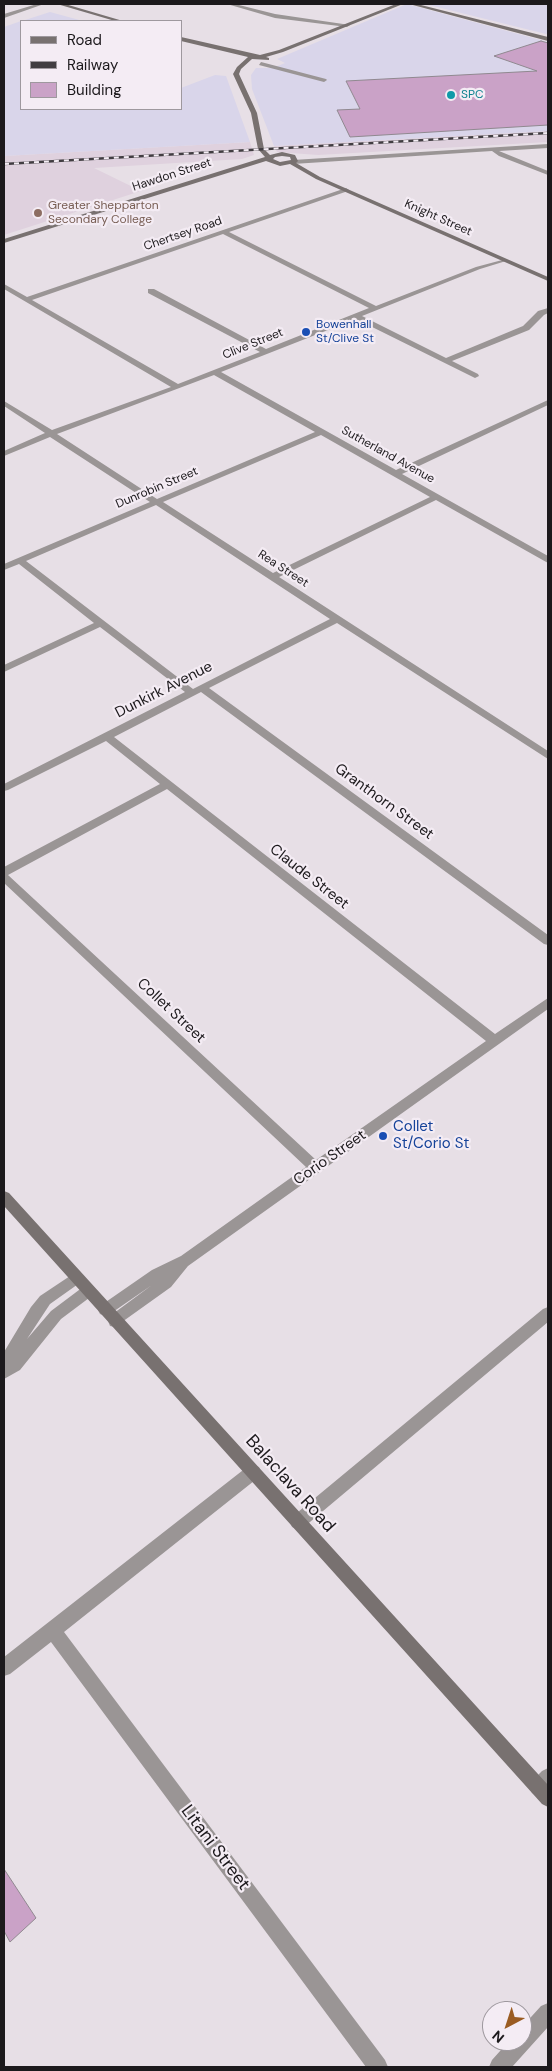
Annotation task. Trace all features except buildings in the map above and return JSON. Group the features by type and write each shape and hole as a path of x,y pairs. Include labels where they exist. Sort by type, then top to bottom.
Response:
{"street":[{"path":"4,16 41,4"},
{"path":"62,4 117,20"},
{"path":"230,4 275,16 346,25"},
{"path":"231,52 251,63 400,4"},
{"path":"412,4 548,39"},
{"path":"182,38 327,78 268,60 259,59"},
{"path":"268,60 281,51"},
{"path":"248,62 238,79 240,95 254,113 255,126 264,154 269,158 269,161 279,164 328,158 548,146"},
{"path":"247,103 246,112 255,126"},
{"path":"246,112 254,113"},
{"path":"260,143 270,152 279,154 328,158"},
{"path":"493,149 501,155 548,174"},
{"name":"Hawdon Street","path":"4,241 279,154"},
{"path":"287,154 295,158 293,162"},
{"name":"Knight Street","path":"293,162 318,178"},
{"name":"Hawdon Street","path":"232,168 252,164 279,164"},
{"name":"Knight Street","path":"279,164 318,178 548,279"},
{"name":"Chertsey Road","path":"28,299 346,190"},
{"path":"223,232 376,309"},
{"name":"Clive Street","path":"8,453 502,259"},
{"path":"4,286 178,387"},
{"path":"151,291 266,352"},
{"path":"446,361 526,328 541,313 548,310"},
{"path":"356,316 476,376"},
{"name":"Sutherland Avenue","path":"215,372 548,560"},
{"path":"395,474 548,402"},
{"name":"Rea Street","path":"4,403 548,756"},
{"name":"Dunrobin Street","path":"4,567 321,432"},
{"path":"272,577 436,497"},
{"name":"Granthorn Street","path":"20,560 101,623 548,941"},
{"name":"Dunkirk Avenue","path":"4,788 338,619"},
{"path":"4,669 101,623"},
{"name":"Claude Street","path":"106,736 495,1041"},
{"path":"4,872 167,785"},
{"name":"Collet Street","path":"4,877 316,1168"},
{"name":"Corio Street","path":"110,1315 166,1283 186,1260 548,1004"},
{"name":"Balaclava Road","path":"4,1197 298,1522 545,1787"},
{"path":"4,1365 36,1310 45,1300 76,1278"},
{"path":"4,1372 15,1365 56,1315 88,1291"},
{"path":"298,1522 548,1313"},
{"path":"4,1668 253,1472"},
{"name":"Litani Street","path":"52,1630 378,2067"},
{"path":"499,2067 548,2013"}],"shaded area":[{"path":"407,4 548,42 548,131 274,146 252,89 251,75 256,68 273,68 285,63 277,59"},
{"path":"425,4 548,4 548,35 546,34"},
{"path":"50,12 79,20 25,20"},
{"path":"20,21 20,110 182,110 182,88 215,75 226,76 250,142 4,156 4,27"},
{"path":"548,131 548,142 318,155 277,152 274,146"},
{"path":"250,142 254,155 242,159 94,168 141,191 4,235 4,156"}],"railway":[{"path":"4,164 548,133"}],"place":[{"name":"SPC","path":"451,95"},
{"name":"Greater Shepparton Secondary College","path":"38,213"},
{"name":"Bowenhall St/Clive St","path":"306,332"},
{"name":"Collet St/Corio St","path":"383,1136"}]}
